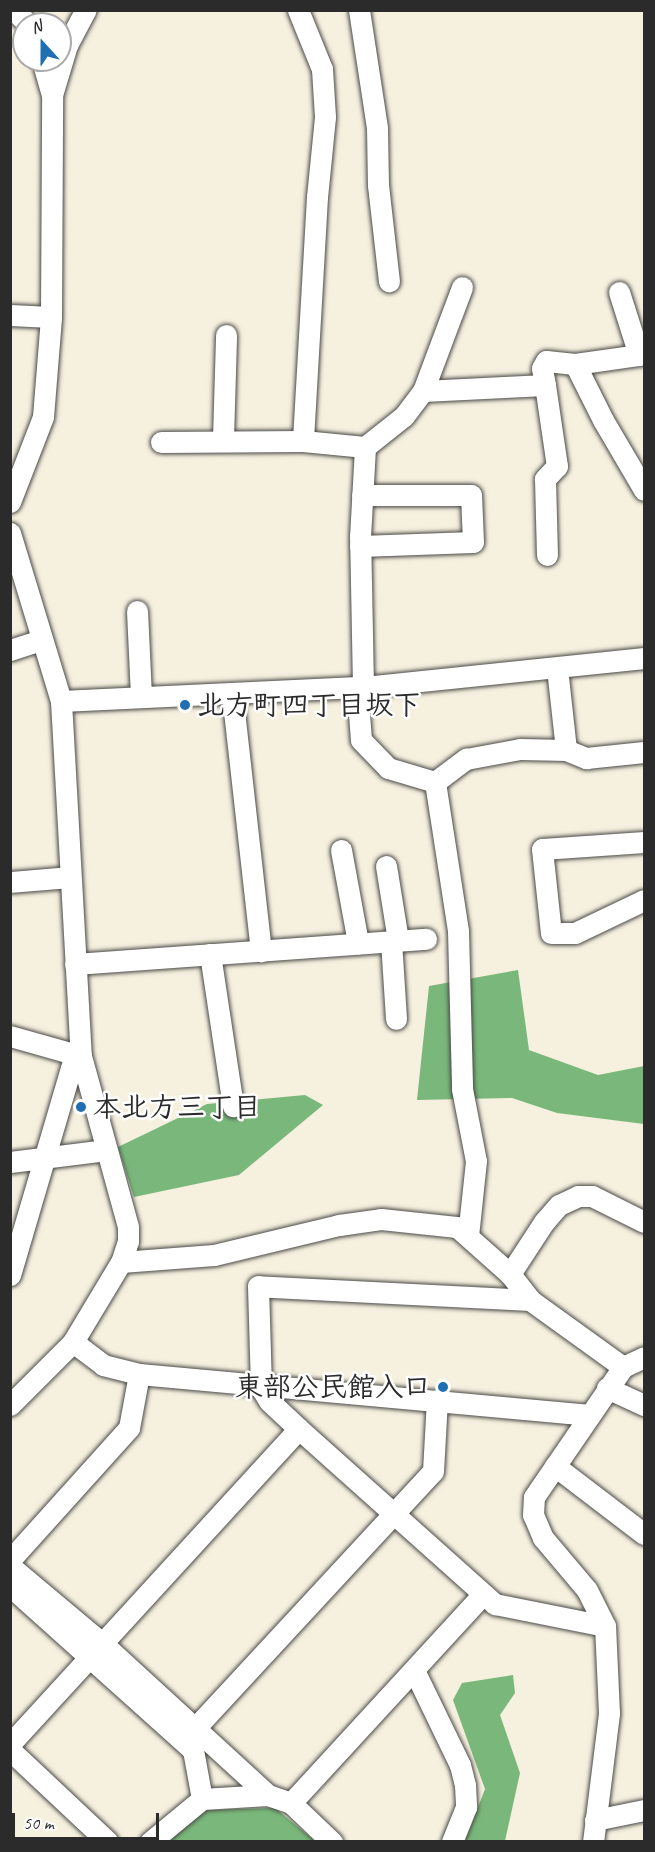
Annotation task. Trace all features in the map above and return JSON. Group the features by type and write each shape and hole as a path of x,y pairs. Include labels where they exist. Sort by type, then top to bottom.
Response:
{"street":[{"path":"52,94 67,45 86,10"},
{"path":"298,10 321,69 325,117 316,197 303,441"},
{"path":"359,10 377,128 378,185 389,281"},
{"path":"10,502 43,417 51,317 52,94 46,72"},
{"path":"161,442 303,441 365,447 404,416 423,391 462,287"},
{"path":"547,555 544,478 557,466 542,368 546,361 575,364 639,355 619,292"},
{"path":"10,315 51,317"},
{"path":"223,440 226,335"},
{"path":"575,364 603,420 645,490"},
{"path":"423,391 545,385"},
{"path":"365,447 360,546 362,740 388,768 435,782"},
{"path":"360,546 473,542 471,495 362,495"},
{"path":"10,533 40,640 61,701 78,1055 128,1227 121,1262 73,1342 19,1383 10,1405"},
{"path":"137,611 141,697"},
{"path":"10,650 40,640"},
{"path":"61,701 360,687 645,658"},
{"path":"557,668 566,750"},
{"path":"232,693 261,951"},
{"path":"435,782 466,759 520,749 566,750 586,758 645,752"},
{"path":"435,782 458,931 462,1089 476,1161 468,1236"},
{"path":"645,842 542,849 551,933 575,933 645,900"},
{"path":"341,850 358,943"},
{"path":"386,866 395,941 396,1019"},
{"path":"10,882 69,877"},
{"path":"75,964 426,939"},
{"path":"210,954 233,1106"},
{"path":"10,1036 78,1055"},
{"path":"10,1275 78,1055"},
{"path":"10,1162 106,1150"},
{"path":"510,1274 544,1222 559,1205 578,1196 592,1196 645,1222"},
{"path":"121,1262 214,1255 339,1225 381,1219 457,1227 510,1274 530,1299 622,1367"},
{"path":"530,1299 258,1286 261,1388 269,1401 392,1515 495,1604 605,1626"},
{"path":"73,1342 103,1365 139,1374 261,1388 438,1400 590,1415"},
{"path":"593,1842 609,1713 605,1626 587,1590 543,1538 533,1515 534,1497 622,1367 645,1357"},
{"path":"10,1560 129,1428 139,1374"},
{"path":"608,1388 645,1405"},
{"path":"197,1726 433,1471 438,1400"},
{"path":"10,1744 299,1429"},
{"path":"555,1466 645,1534"},
{"path":"10,1570 16,1571 97,1650 193,1750 202,1799"},
{"path":"10,1587 197,1726 268,1795"},
{"path":"291,1803 482,1595"},
{"path":"414,1670 460,1765 465,1785 465,1807 452,1842"},
{"path":"10,1750 108,1842"},
{"path":"150,1842 202,1799 268,1795 291,1803 332,1842"},
{"path":"595,1820 645,1810"}],"green space":[{"path":"518,970 529,1050 598,1075 644,1066 644,1124 557,1113 512,1098 417,1100 429,986"},
{"path":"305,1095 323,1105 239,1175 134,1197 118,1147 207,1104"},
{"path":"513,1675 515,1693 500,1715 520,1773 505,1841 465,1841 485,1789 453,1700 462,1683"},
{"path":"275,1808 315,1841 166,1842 206,1810"}],"place":[{"name":"北方町四丁目坂下","path":"185,705"},
{"name":"本北方三丁目","path":"81,1107"},
{"name":"東部公民館入口","path":"443,1387"}]}
